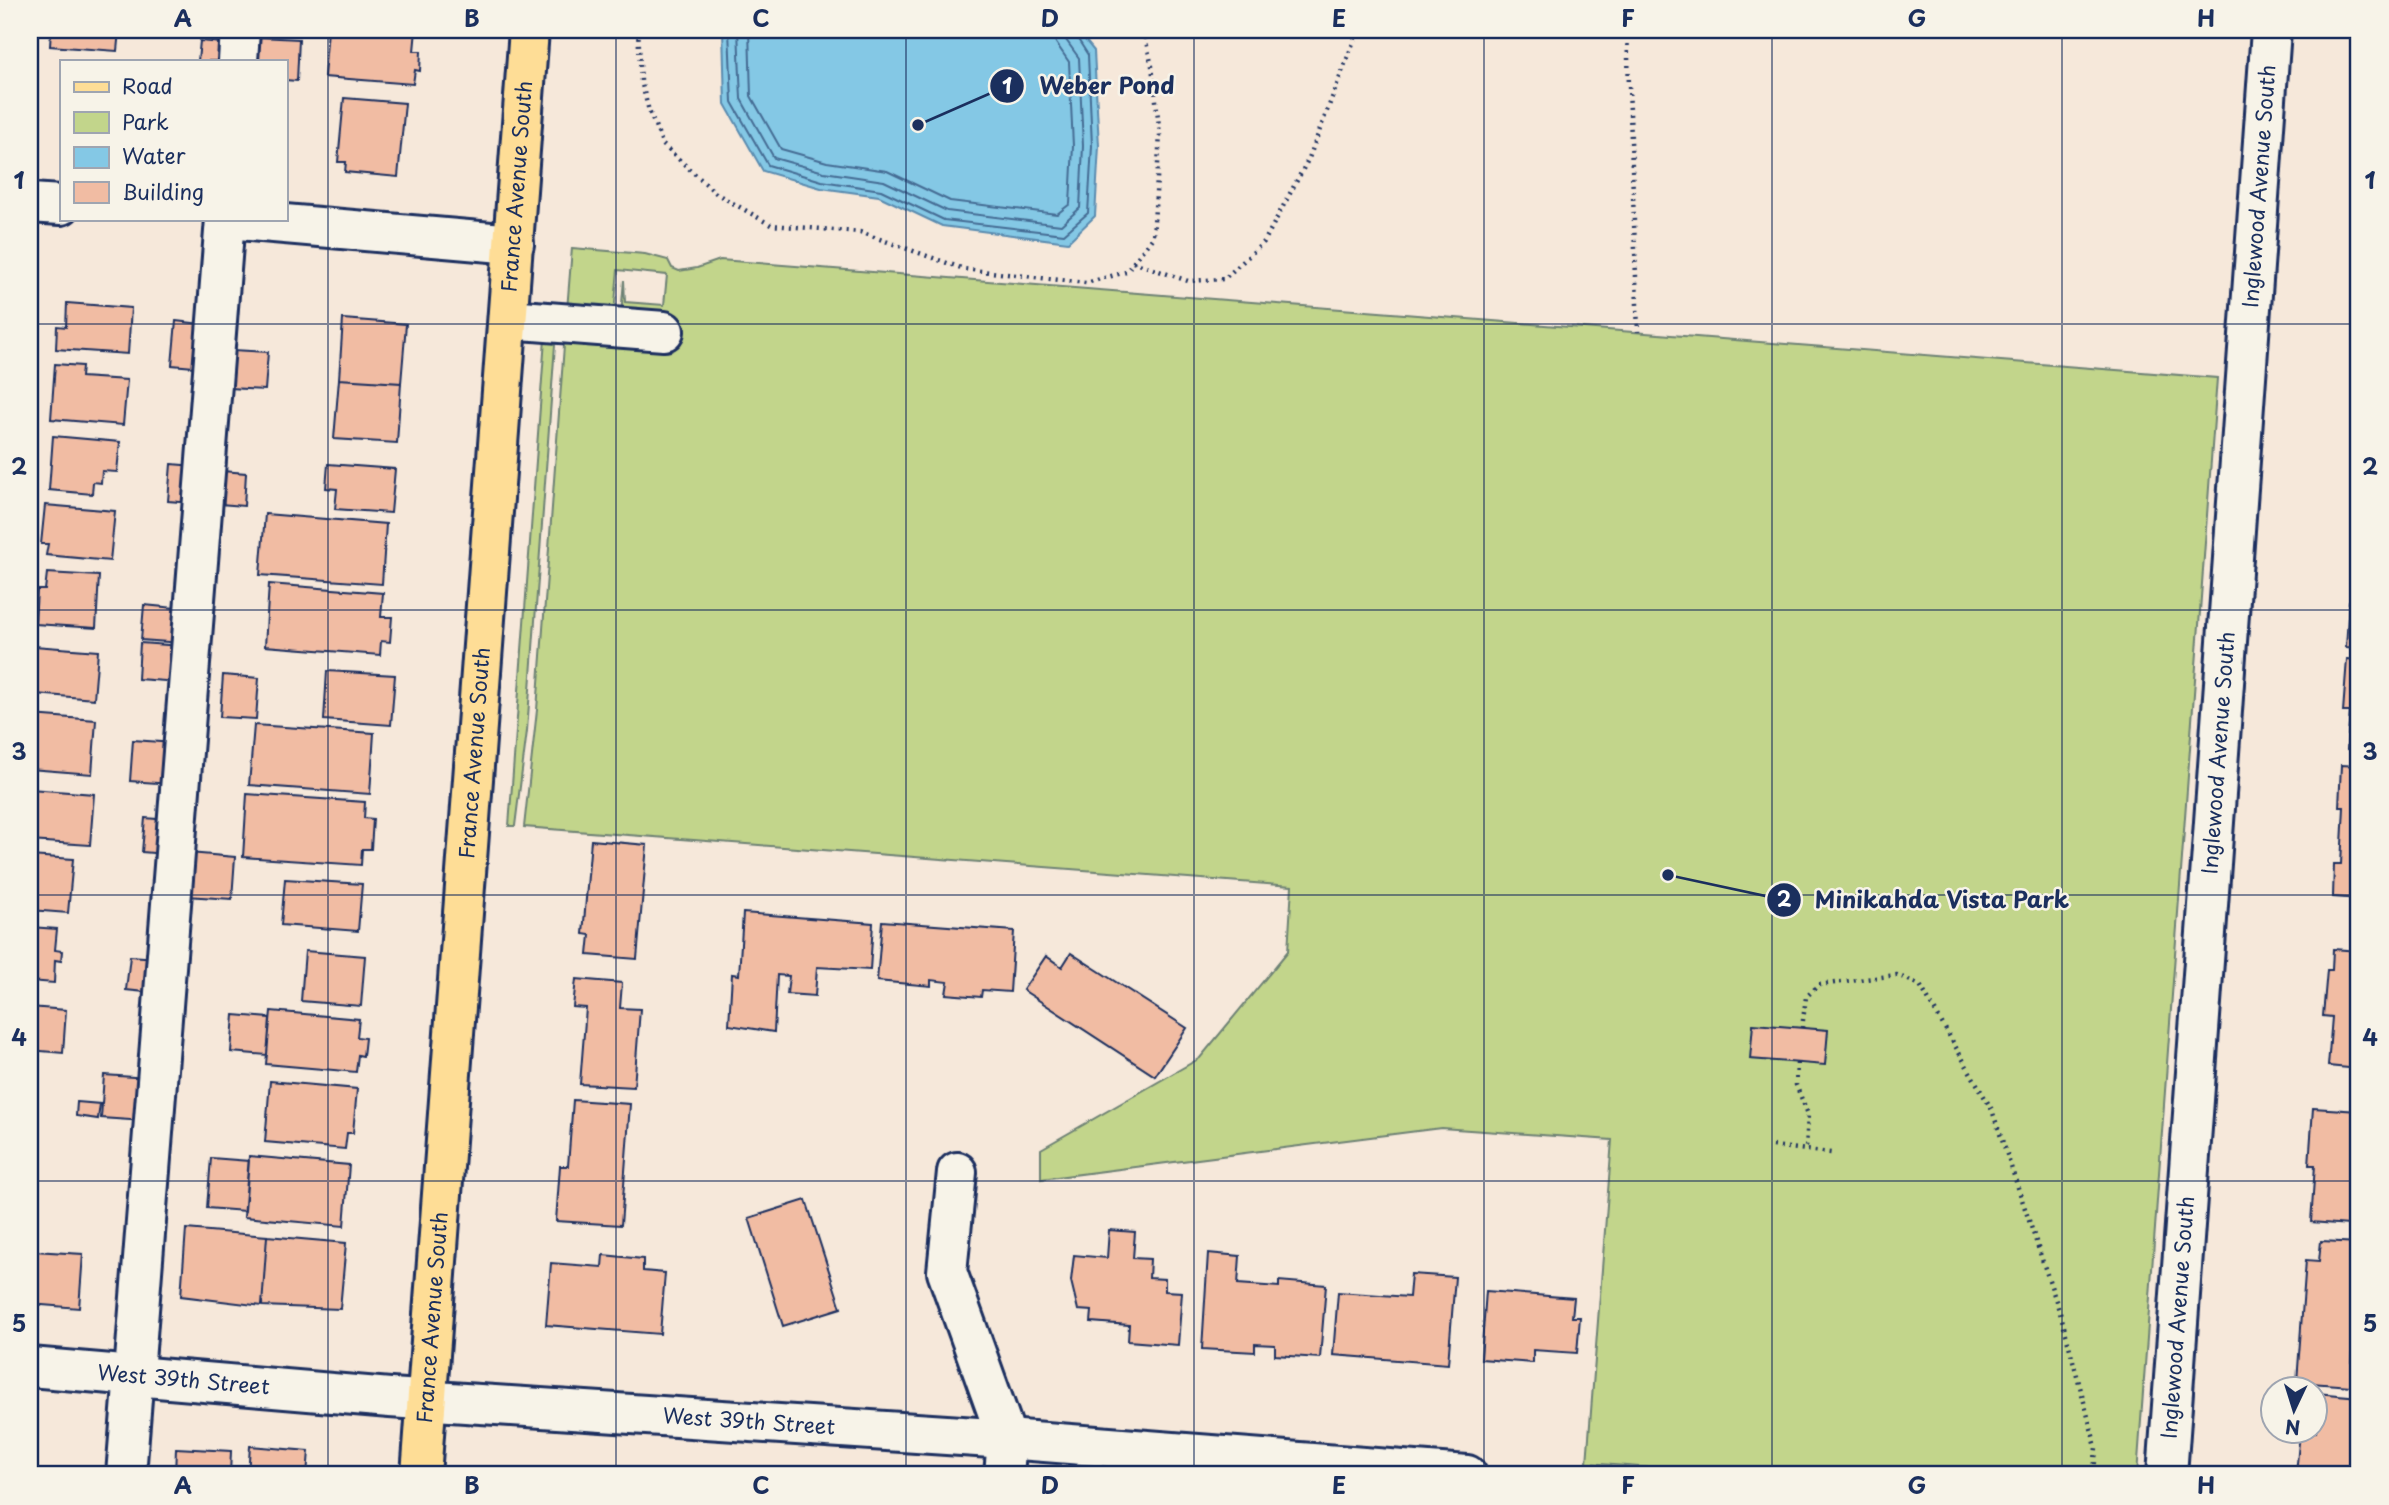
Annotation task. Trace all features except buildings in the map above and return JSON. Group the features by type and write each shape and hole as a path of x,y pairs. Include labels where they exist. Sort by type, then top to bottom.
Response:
{"main road":[{"name":"France Avenue South","path":"421,1475 529,30"}],"street":[{"path":"238,60 240,30"},
{"name":"Inglewood Avenue South","path":"2167,1475 2272,30"},
{"path":"30,203 60,205"},
{"path":"126,1475 226,220"},
{"path":"238,220 514,244"},
{"path":"508,319 664,331"},
{"path":"957,1172 947,1272 1006,1457"},
{"name":"West 39th Street","path":"30,1367 426,1399 1006,1457 1467,1475"}],"path":[{"path":"638,30 641,81 649,111 663,145 717,194 771,225 860,232 964,269 1086,283 1125,272 1153,237 1160,135 1152,66 1143,30"},
{"path":"1133,262 1188,281 1224,279 1264,242 1308,158 1358,30"},
{"path":"1627,30 1638,332"},
{"path":"1802,1028 1806,997 1819,985 1897,975 1920,985 1992,1111 2062,1319 2096,1447 2094,1475"},
{"path":"1797,1063 1796,1084 1808,1114 1806,1149"},
{"path":"1773,1146 1831,1153"}],"green space":[{"path":"572,248 645,254 668,260 672,268 679,271 720,260 2217,378 2137,1475 1745,1475 1587,1463 1612,1140 1441,1128 1041,1179 1041,1149 1200,1058 1288,951 1292,886 524,827 537,710 565,332 621,315 624,280 625,302 664,305 667,275 618,270 614,314 567,310"},
{"path":"556,331 527,731 515,826 509,826 545,339"}],"water":[{"path":"723,30 1077,30 1094,51 1099,146 1095,216 1068,242 942,226 879,196 821,188 763,171 725,104"}],"place":[{"name":"Weber Pond","path":"918,125"},
{"name":"Minikahda Vista Park","path":"1668,875"}]}
